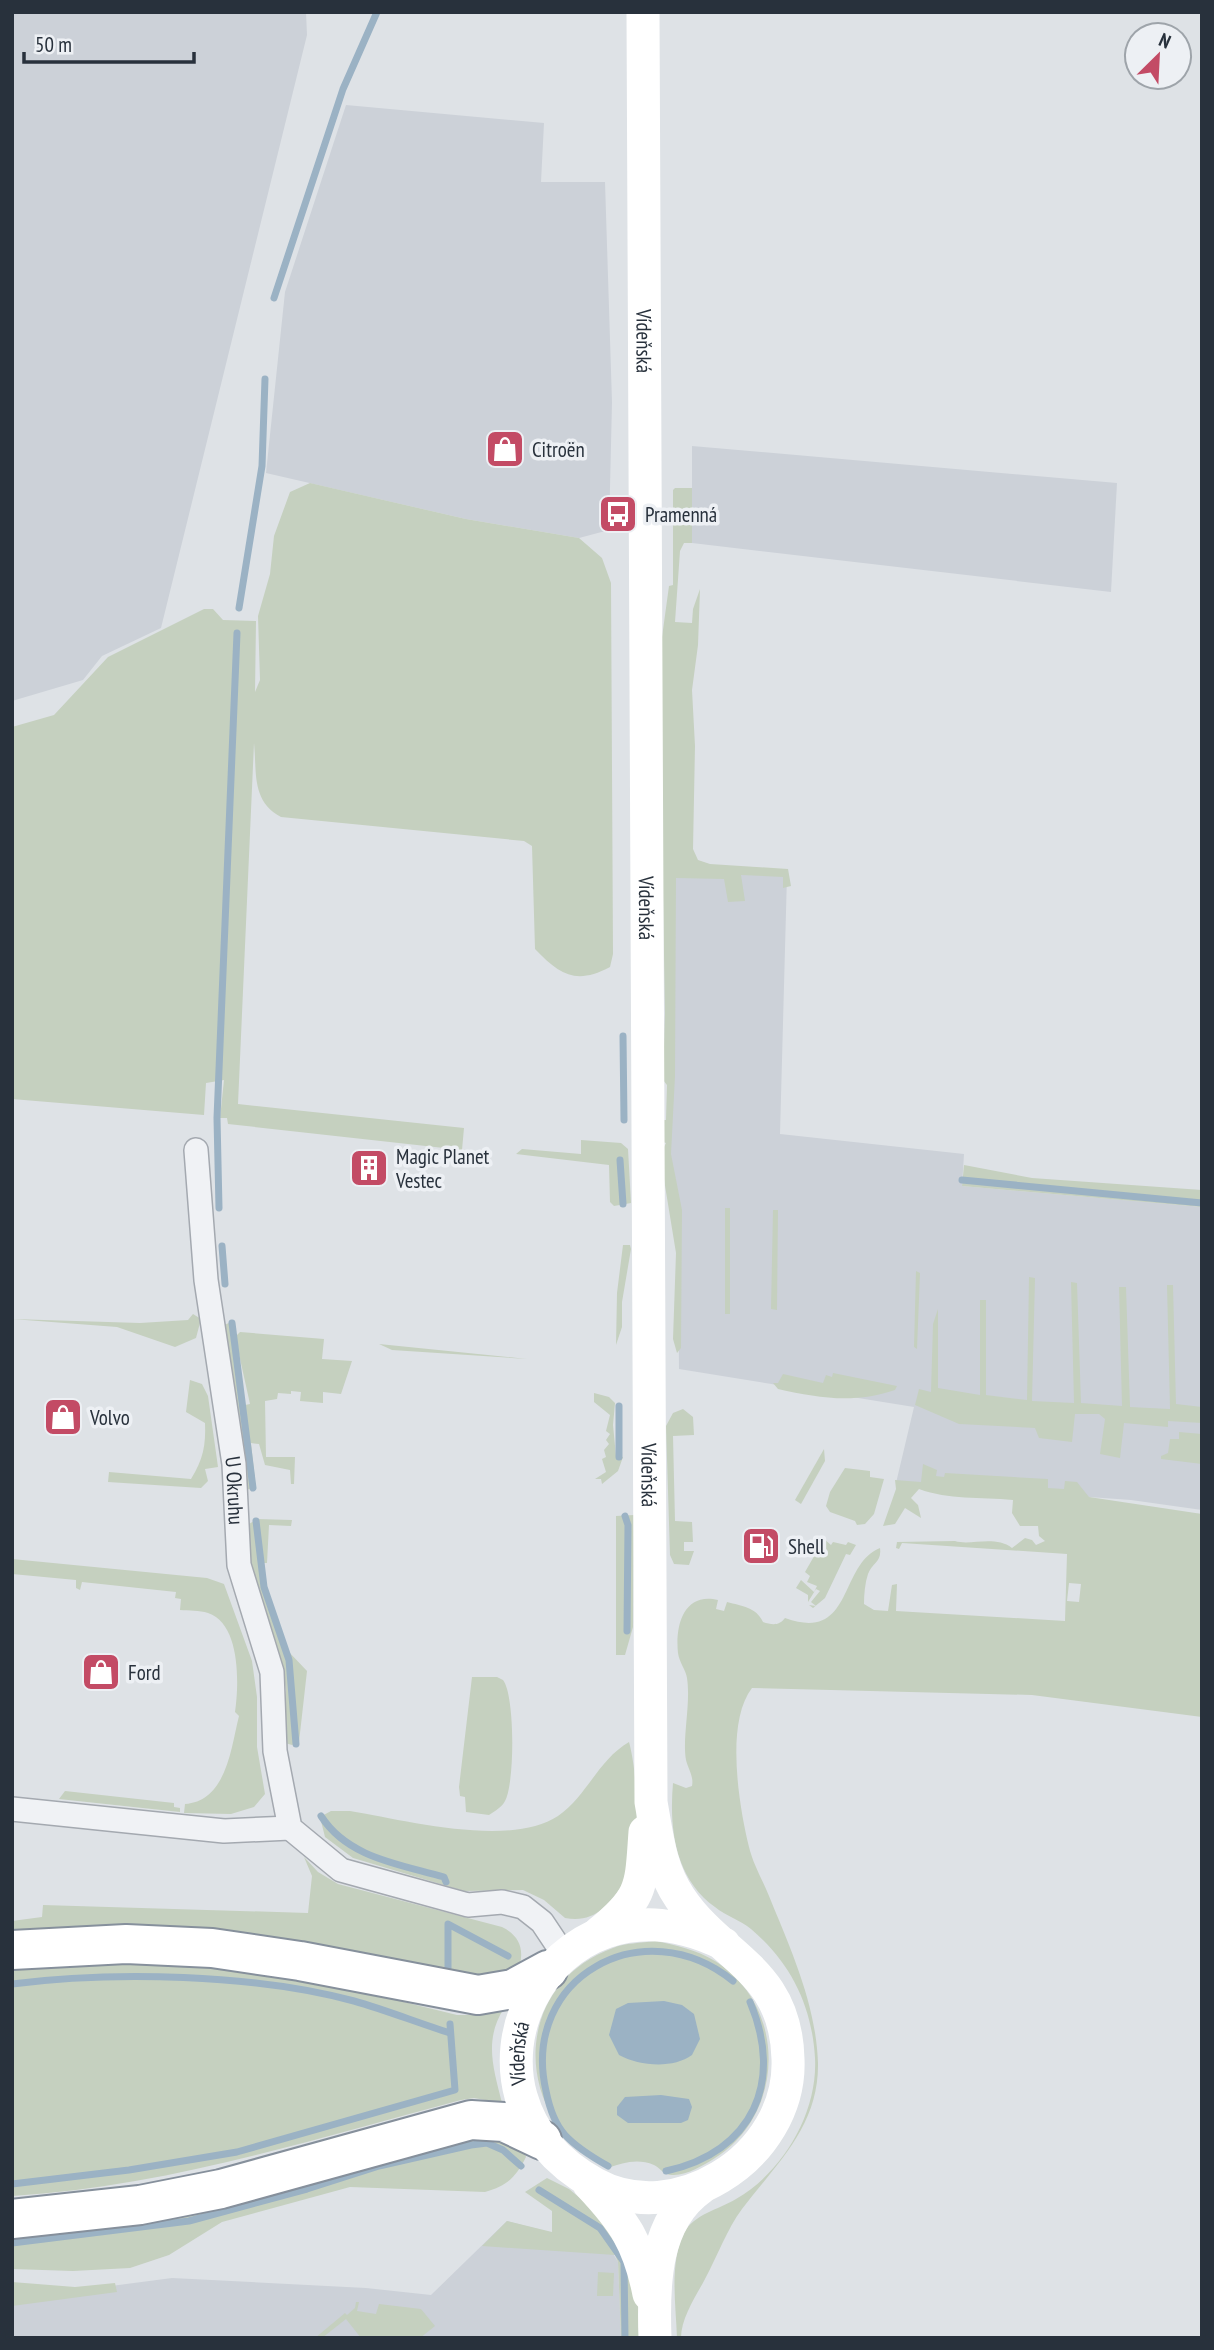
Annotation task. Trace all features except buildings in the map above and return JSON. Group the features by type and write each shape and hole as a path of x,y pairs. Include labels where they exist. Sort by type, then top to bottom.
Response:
{"highway":[{"path":"12,1950 126,1944 212,1948 281,1957 478,1995 513,1989 556,1962"},
{"path":"12,2219 140,2205 221,2189 471,2120 504,2122 542,2140"}],"main road":[{"name":"Vídeňská","path":"643,12 651,1802 639,1889 615,1920 556,1962 526,2009 516,2054 518,2081 525,2108 542,2140 556,2157 583,2177 607,2190 643,2198 669,2196 709,2183"},
{"name":"Vídeňská","path":"651,1802 660,1855 671,1883 692,1914 762,1979 776,2004 786,2032 788,2070 780,2106 764,2139 737,2165 709,2183 675,2211 665,2232 655,2329"},
{"name":"Vídeňská","path":"597,1935 635,1925 666,1924 695,1930 724,1944"},
{"name":"Vídeňská","path":"583,2177 615,2211 634,2240 645,2270 655,2329"}],"street":[{"name":"U Okruhu","path":"196,1150 206,1280 234,1464 239,1565 262,1632 272,1672 275,1751 290,1828"},
{"path":"12,1809 224,1831 290,1828 341,1870 468,1905 502,1902 523,1907 542,1922 556,1962"}],"shaded area":[{"path":"12,12 306,12 307,35 161,628 102,656 83,680 12,701"},
{"path":"346,105 544,123 541,182 605,182 612,402 609,530 579,538 466,519 266,473 285,292"},
{"path":"692,446 1117,483 1111,592 692,543"},
{"path":"672,874 787,875 780,1134 964,1154 962,1186 1202,1207 1202,1510 1131,1500 896,1483 914,1407 679,1369 678,1256 666,1188"},
{"path":"507,2221 553,2233 600,2231 618,2262 621,2338 12,2338 12,2299 172,2278 366,2288 431,2295"}],"green space":[{"path":"310,483 466,519 579,538 602,558 611,583 613,954 610,967 587,975 569,974 552,965 535,949 532,846 524,841 281,817 271,810 260,794 254,743 238,1104 464,1128 462,1150 228,1124 227,1118 220,1118 224,1080 206,1083 204,1115 12,1099 12,727 54,715 108,657 204,609 213,609 223,620 256,621 255,692 260,680 258,616 270,574 274,536 290,492"},
{"path":"675,488 692,488 692,543 684,543 680,551 675,622 692,623 693,609 700,589 698,645 692,690 695,746 693,849 698,860 710,864 788,869 791,886 783,888 783,877 741,875 745,901 728,902 724,879 676,878 675,1076 671,1154 682,1210 681,1348 677,1353 673,1339 676,1253 660,1155 666,1143 660,1141 662,1120 666,1120 667,1085 663,1080 665,1013 659,659 669,586 673,585"},
{"path":"581,1140 621,1143 628,1149 631,1203 614,1206 610,1202 609,1165 516,1154 522,1149 581,1154"},
{"path":"964,1165 1032,1178 1202,1190 1202,1207 962,1186"},
{"path":"725,1208 730,1208 730,1314 725,1314"},
{"path":"773,1210 778,1210 777,1310 771,1309"},
{"path":"623,1245 630,1245 631,1249 622,1302 622,1327 616,1345 617,1293"},
{"path":"916,1271 920,1273 917,1349 914,1347"},
{"path":"1029,1277 1035,1278 1032,1401 1074,1403 1071,1282 1077,1283 1081,1403 1122,1406 1119,1287 1126,1287 1130,1407 1170,1409 1167,1285 1173,1285 1176,1404 1202,1407 1202,1423 1168,1421 1168,1427 1124,1423 1120,1458 1100,1454 1105,1419 1099,1414 1075,1414 1072,1442 1039,1438 1035,1428 959,1424 915,1405 919,1389 931,1392 933,1324 938,1309 938,1388 980,1395 980,1300 986,1300 986,1395 1027,1400"},
{"path":"193,1314 201,1319 196,1338 175,1347 117,1327 12,1319 140,1323 188,1320"},
{"path":"229,1323 236,1336 240,1332 324,1339 322,1359 352,1361 341,1394 323,1392 323,1403 300,1401 301,1392 291,1391 291,1394 278,1393 277,1399 265,1401 266,1457 295,1457 294,1484 291,1484 290,1470 265,1465 259,1444 251,1443 256,1490 248,1489 224,1325","holes":["235,1336 250,1404 245,1405"]},
{"path":"379,1344 527,1359 392,1350"},
{"path":"833,1373 897,1386 895,1390 865,1397 836,1398 778,1389 773,1383 778,1383 783,1374 823,1383 826,1375 832,1377"},
{"path":"190,1380 202,1384 208,1396 218,1467 205,1469 208,1481 201,1488 108,1482 109,1472 191,1479 201,1459 205,1423 186,1412"},
{"path":"594,1393 609,1397 615,1403 613,1425 616,1456 623,1457 618,1471 602,1484 601,1479 595,1479 606,1472 602,1459 606,1457 604,1450 609,1444 606,1440 610,1434 606,1431 610,1415 594,1402"},
{"path":"683,1409 693,1417 694,1435 673,1436 675,1521 692,1522 693,1542 684,1542 684,1551 694,1551 689,1565 674,1564 670,1555 666,1426 673,1413"},
{"path":"1179,1432 1202,1434 1202,1464 1161,1459 1161,1456 1168,1453 1170,1439 1179,1439"},
{"path":"824,1449 825,1461 801,1504 795,1500"},
{"path":"923,1464 937,1470 936,1476 944,1477 945,1473 1048,1479 1048,1488 1064,1489 1065,1481 1077,1482 1089,1497 1202,1514 1202,1717 1032,1695 752,1688 744,1703 737,1743 741,1810 753,1860 786,1937 813,2020 818,2063 816,2085 804,2125 782,2159 732,2225 690,2307 683,2323 681,2338 677,2338 675,2271 676,2257 684,2233 700,2217 753,2187 782,2157 804,2120 811,2099 815,2058 804,2003 788,1971 751,1929 719,1910 702,1895 691,1882 678,1851 672,1818 673,1783 686,1788 692,1786 685,1751 688,1688 677,1642 680,1622 690,1606 706,1599 718,1600 716,1609 724,1611 727,1602 748,1608 769,1624 778,1624 785,1618 807,1623 823,1620 843,1599 857,1570 867,1557 880,1548 878,1559 868,1574 864,1592 864,1604 874,1610 888,1611 892,1585 897,1584 896,1611 1065,1621 1067,1554 902,1543 899,1549 896,1548 897,1542 990,1541 1012,1548 1025,1538 1036,1545 1045,1541 1039,1536 1038,1526 1020,1526 1012,1513 1013,1500 953,1497 919,1489 911,1498 918,1505 921,1518 905,1508 895,1524 883,1526 896,1489 895,1480 921,1482","holes":["1069,1583 1081,1584 1079,1602 1067,1601"]},
{"path":"845,1468 870,1471 870,1477 884,1479 874,1514 865,1524 857,1525 855,1521 830,1512 826,1506 830,1492"},
{"path":"634,1515 633,1627 625,1655 616,1655 616,1516"},
{"path":"257,1519 292,1520 291,1526 269,1525 267,1563 261,1563 265,1587 288,1651 307,1671 299,1742 292,1745 285,1743 286,1690 282,1662 256,1590 250,1561 249,1524"},
{"path":"824,1539 831,1545 833,1542 846,1545 848,1542 856,1545 850,1555 846,1554 825,1598 816,1606 811,1602 820,1591 816,1589 808,1602 808,1595 796,1588 801,1580 814,1592 817,1586 807,1582 810,1576 805,1572"},
{"path":"12,1559 207,1578 224,1584 252,1661 257,1697 257,1747 265,1794 254,1807 231,1814 184,1813 185,1804 199,1801 218,1783 225,1770 239,1716 235,1712 235,1656 227,1629 219,1619 205,1612 180,1610 181,1599 175,1598 176,1592 82,1582 80,1590 76,1588 76,1580 12,1574"},
{"path":"472,1677 497,1677 503,1680 510,1703 511,1777 505,1801 489,1815 466,1812 465,1797 460,1796"},
{"path":"629,1742 637,1804 633,1867 611,1901 592,1916 565,1918 544,1900 523,1890 464,1891 353,1858 325,1837 320,1817 331,1811 350,1811 427,1825 485,1831 513,1830 537,1825 558,1816 568,1808 609,1758"},
{"path":"65,1791 174,1803 174,1807 180,1808 180,1812 59,1799"},
{"path":"304,1857 318,1872 338,1884 502,1927 519,1942 520,1964 501,1980 12,1935 12,1921 42,1917 43,1905 308,1913 312,1876"},
{"path":"655,1941 686,1948 708,1957 739,1981 755,2004 765,2031 769,2060 765,2088 755,2115 738,2138 706,2164 677,2175 667,2174 654,2165 642,2162 608,2168 576,2146 554,2119 540,2087 535,2054 540,2022 555,1992 579,1966 618,1946"},
{"path":"80,1956 257,1966 457,2015 473,2015 504,2008 492,2043 493,2066 502,2103 474,2098 461,2100 183,2172 70,2191 12,2196 12,1961"},
{"path":"479,2130 524,2152 526,2157 510,2180 485,2192 350,2187 222,2222 169,2255 130,2268 73,2271 12,2269 12,2225"},
{"path":"547,2178 569,2189 609,2222 638,2291 639,2338 621,2338 618,2262 615,2255 482,2246 507,2221 552,2232 552,2211 525,2192"},
{"path":"598,2272 614,2273 613,2296 597,2296"},
{"path":"12,2282 75,2287 115,2283 117,2292 12,2306"},
{"path":"356,2302 359,2302 357,2311 376,2314 379,2304 421,2309 435,2326 420,2338 361,2338 346,2319 322,2338 315,2338 355,2308"}],"water":[{"path":"664,2001 682,2005 694,2014 700,2039 692,2055 666,2064 646,2064 619,2055 609,2035 616,2009 628,2003"},
{"path":"661,2095 689,2099 692,2107 688,2120 681,2123 628,2123 617,2115 617,2107 625,2097"}],"waterway":[{"path":"274,298 343,89 377,12"},
{"path":"239,608 262,466 265,379"},
{"path":"219,1208 217,1118 237,633"},
{"path":"623,1036 624,1120"},
{"path":"620,1160 623,1204"},
{"path":"962,1180 1202,1203"},
{"path":"222,1246 225,1284"},
{"path":"232,1323 253,1488"},
{"path":"619,1406 619,1457"},
{"path":"625,1516 628,1525 627,1631"},
{"path":"256,1521 264,1587 289,1660 296,1744"},
{"path":"321,1816 332,1830 360,1850 392,1863 444,1877 446,1882"},
{"path":"448,1968 448,1924 508,1956"},
{"path":"608,2166 565,2135 552,2114 546,2091 543,2051 552,2016 570,1987 596,1966 628,1954 663,1952 698,1960 733,1981"},
{"path":"12,1984 94,1977 229,1980 315,1992 354,2001 450,2033"},
{"path":"666,2171 696,2162 721,2148 740,2130 753,2109 761,2086 763,2059 760,2031 750,2002"},
{"path":"12,2184 129,2170 237,2152 455,2090 450,2024"},
{"path":"12,2243 189,2221 379,2166 471,2145 487,2143 503,2150 521,2166"},
{"path":"539,2190 600,2228 624,2262 625,2338"}],"place":[{"name":"Citroën","path":"505,449"},
{"name":"Pramenná","path":"618,514"},
{"name":"Magic Planet Vestec","path":"369,1168"},
{"name":"Volvo","path":"63,1417"},
{"name":"Shell","path":"761,1546"},
{"name":"Ford","path":"101,1672"}]}
